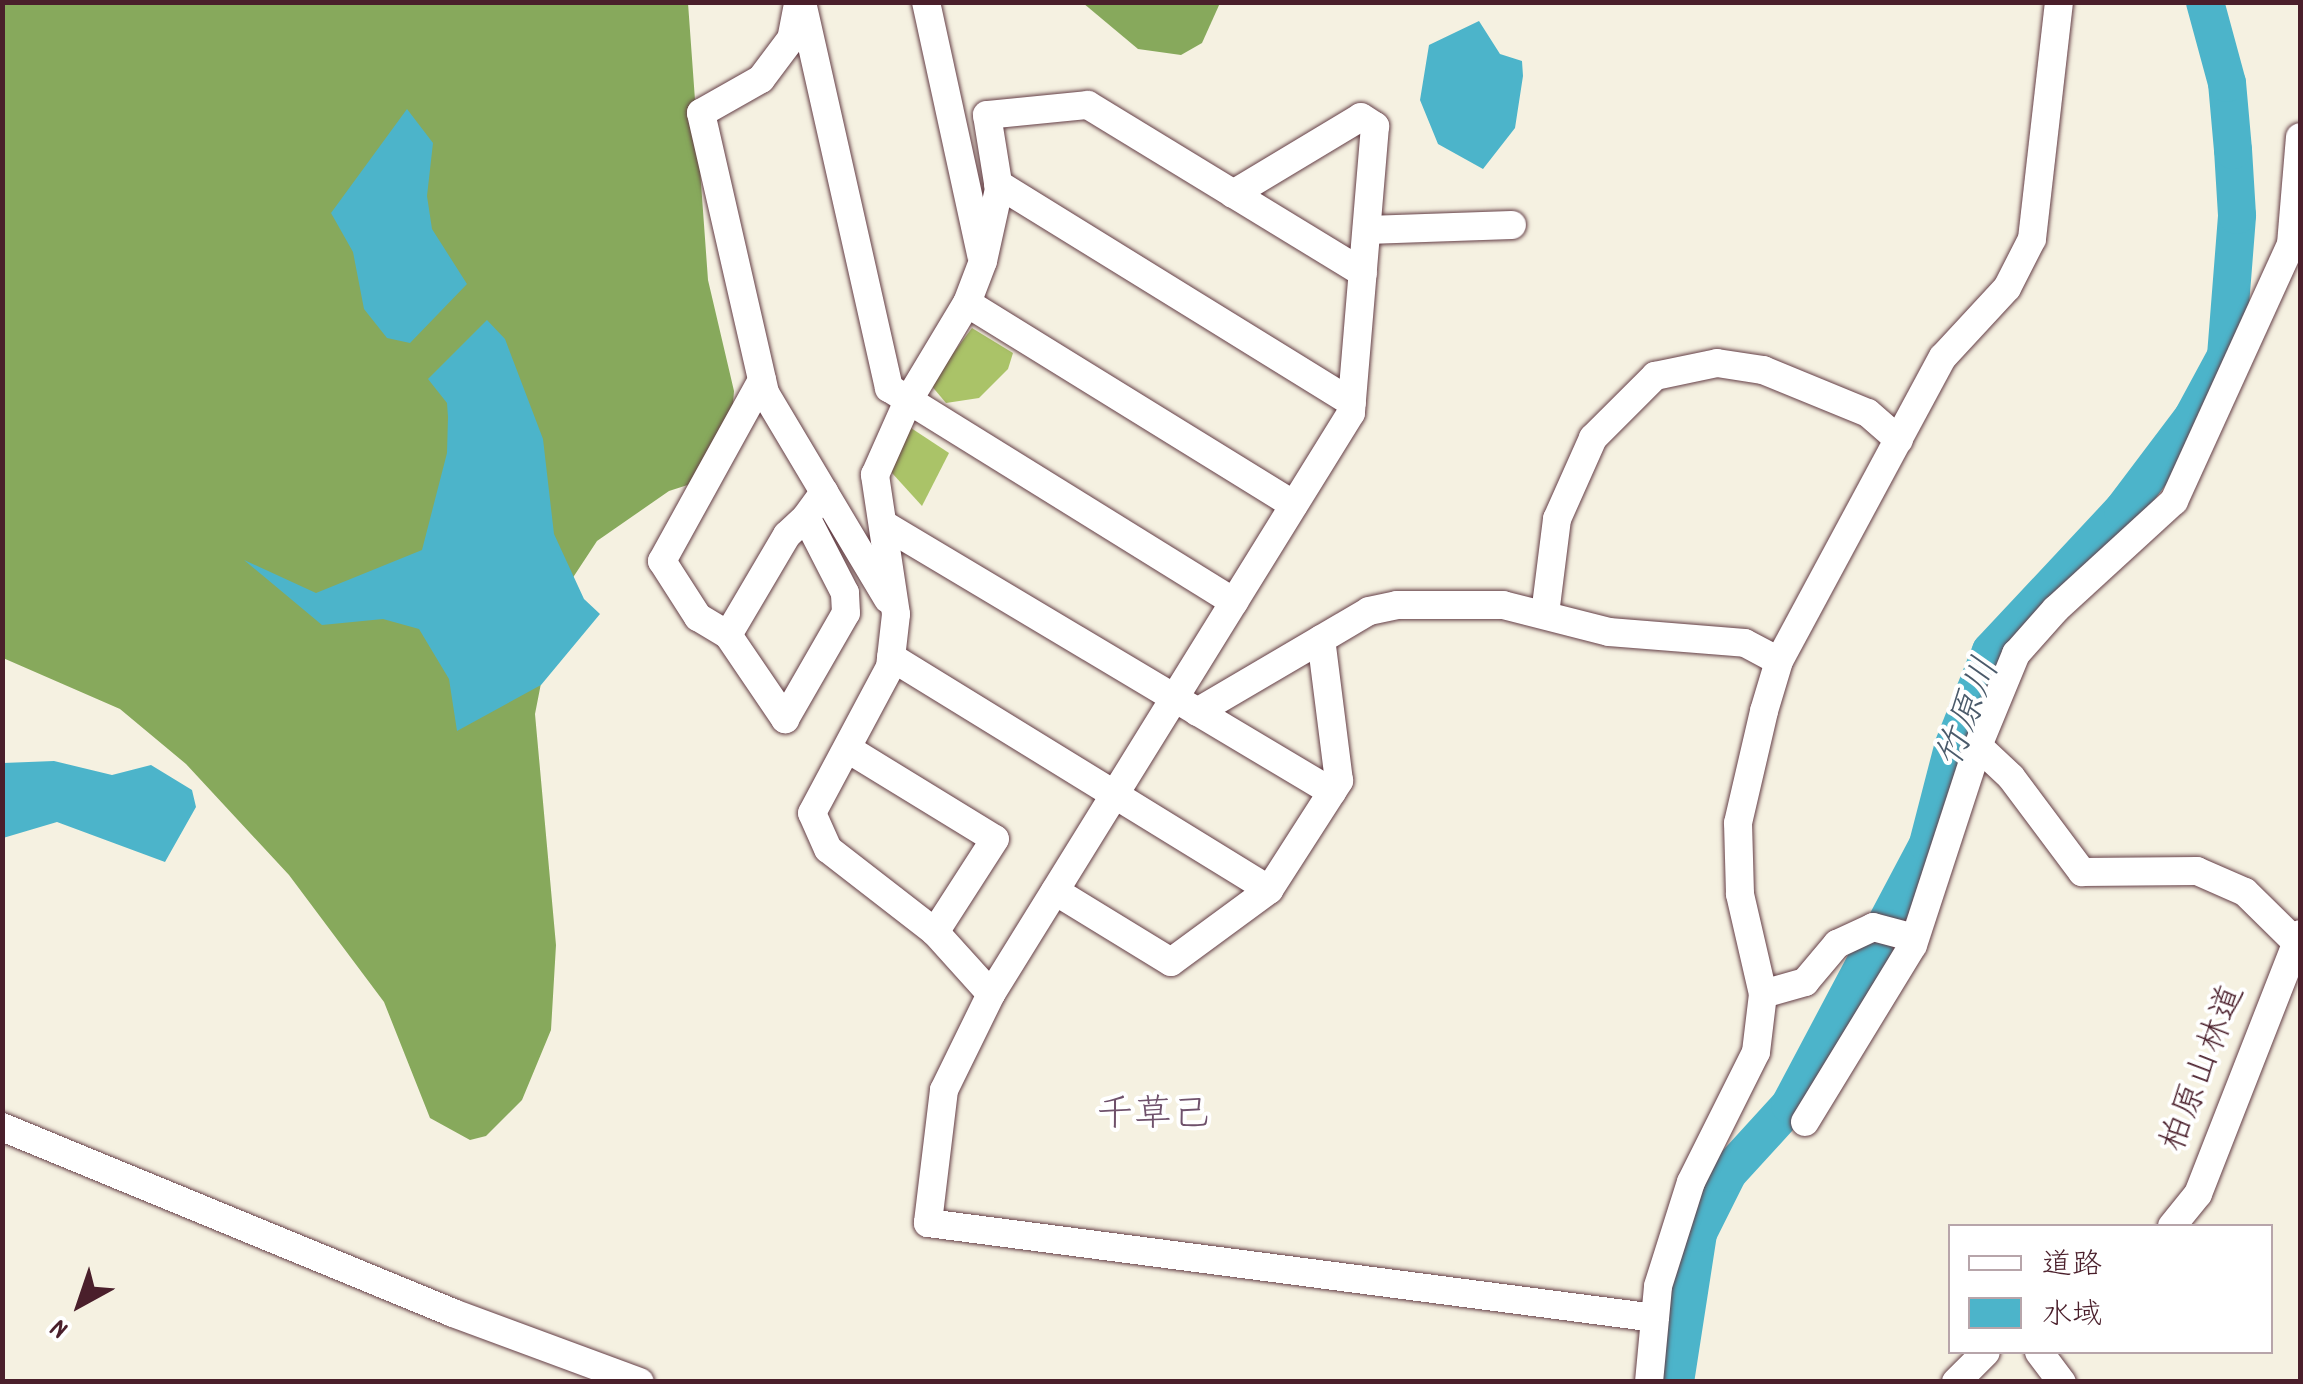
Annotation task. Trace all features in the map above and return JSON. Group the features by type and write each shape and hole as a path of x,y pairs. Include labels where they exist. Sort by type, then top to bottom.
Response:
{"street":[{"path":"800,2 790,39 761,79 701,113 762,380 896,614"},
{"path":"800,2 889,388 1234,602"},
{"path":"926,2 983,261"},
{"path":"1649,1382 1654,1318 1691,1182 1756,1052 1763,994 1740,894 1738,823 1779,661 1943,357 2008,288 2032,239 2059,2"},
{"path":"952,118 1088,106 1363,273"},
{"path":"987,115 998,184 983,261 968,303 908,400 875,475 896,614 891,657 848,749 812,813 815,828 828,850 935,932 991,994"},
{"path":"1233,194 1361,117 1376,126 1352,403 1234,602 1186,705 1114,796 991,994 944,1090 928,1223 1654,1318"},
{"path":"1909,936 2016,654 2056,609 2174,502 2292,244 2300,137"},
{"path":"998,184 1352,403"},
{"path":"1367,230 1512,225"},
{"path":"968,303 1294,505"},
{"path":"1544,614 1557,519 1593,438 1655,376 1716,363 1763,370 1868,412 1898,440"},
{"path":"762,380 662,561 698,617 728,636 785,720 846,613 845,593 806,517"},
{"path":"728,636 787,535 824,492"},
{"path":"883,524 1332,792"},
{"path":"1186,705 1370,611 1396,605 1503,606 1609,632 1745,643 1779,661"},
{"path":"1055,891 1171,962 1269,890 1339,781 1321,639"},
{"path":"891,657 1269,890"},
{"path":"1978,746 2011,777 2082,872 2196,872 2264,906 2299,941"},
{"path":"848,749 994,839 935,932"},
{"path":"1763,994 1805,982 1837,944 1873,928 1909,936 1914,945 1805,1122"},
{"name":"柏原山林道","path":"2174,1224 2198,1194 2299,941"},
{"path":"2,1127 453,1313 640,1382"},
{"path":"1956,1382 1984,1354"},
{"path":"2040,1354 2062,1382"}],"green space":[{"path":"3,3 688,3 708,280 734,391 731,430 700,481 669,491 597,541 572,579 551,632 535,714 556,945 551,1030 522,1100 486,1136 470,1140 430,1118 384,1002 289,875 186,764 120,709 3,658"},
{"path":"1083,3 1220,3 1202,43 1181,55 1138,49"},
{"path":"972,328 1013,353 1008,369 979,398 946,403 930,384"},
{"path":"911,428 949,453 922,506 892,473 892,453"}],"water":[{"path":"1479,21 1500,54 1522,61 1523,76 1515,128 1483,169 1438,144 1420,100 1429,45"},
{"path":"407,109 433,143 427,196 432,229 467,284 410,343 387,338 364,309 353,252 331,213"},
{"path":"487,320 505,339 543,439 554,534 584,599 600,614 541,685 457,731 449,679 419,629 383,619 322,625 244,560 316,593 422,550 447,453 447,403 428,379"},
{"path":"54,761 112,775 151,765 192,790 196,807 165,862 57,822 3,838 3,763"}],"waterway":[{"name":"竹原川","path":"1675,1382 1698,1233 1728,1173 1790,1105 1928,844 1953,747 1991,651 2123,510 2193,417 2226,356 2237,215 2227,83 2205,2"}],"district":[{"name":"千草己","path":"1153,1118"}]}
